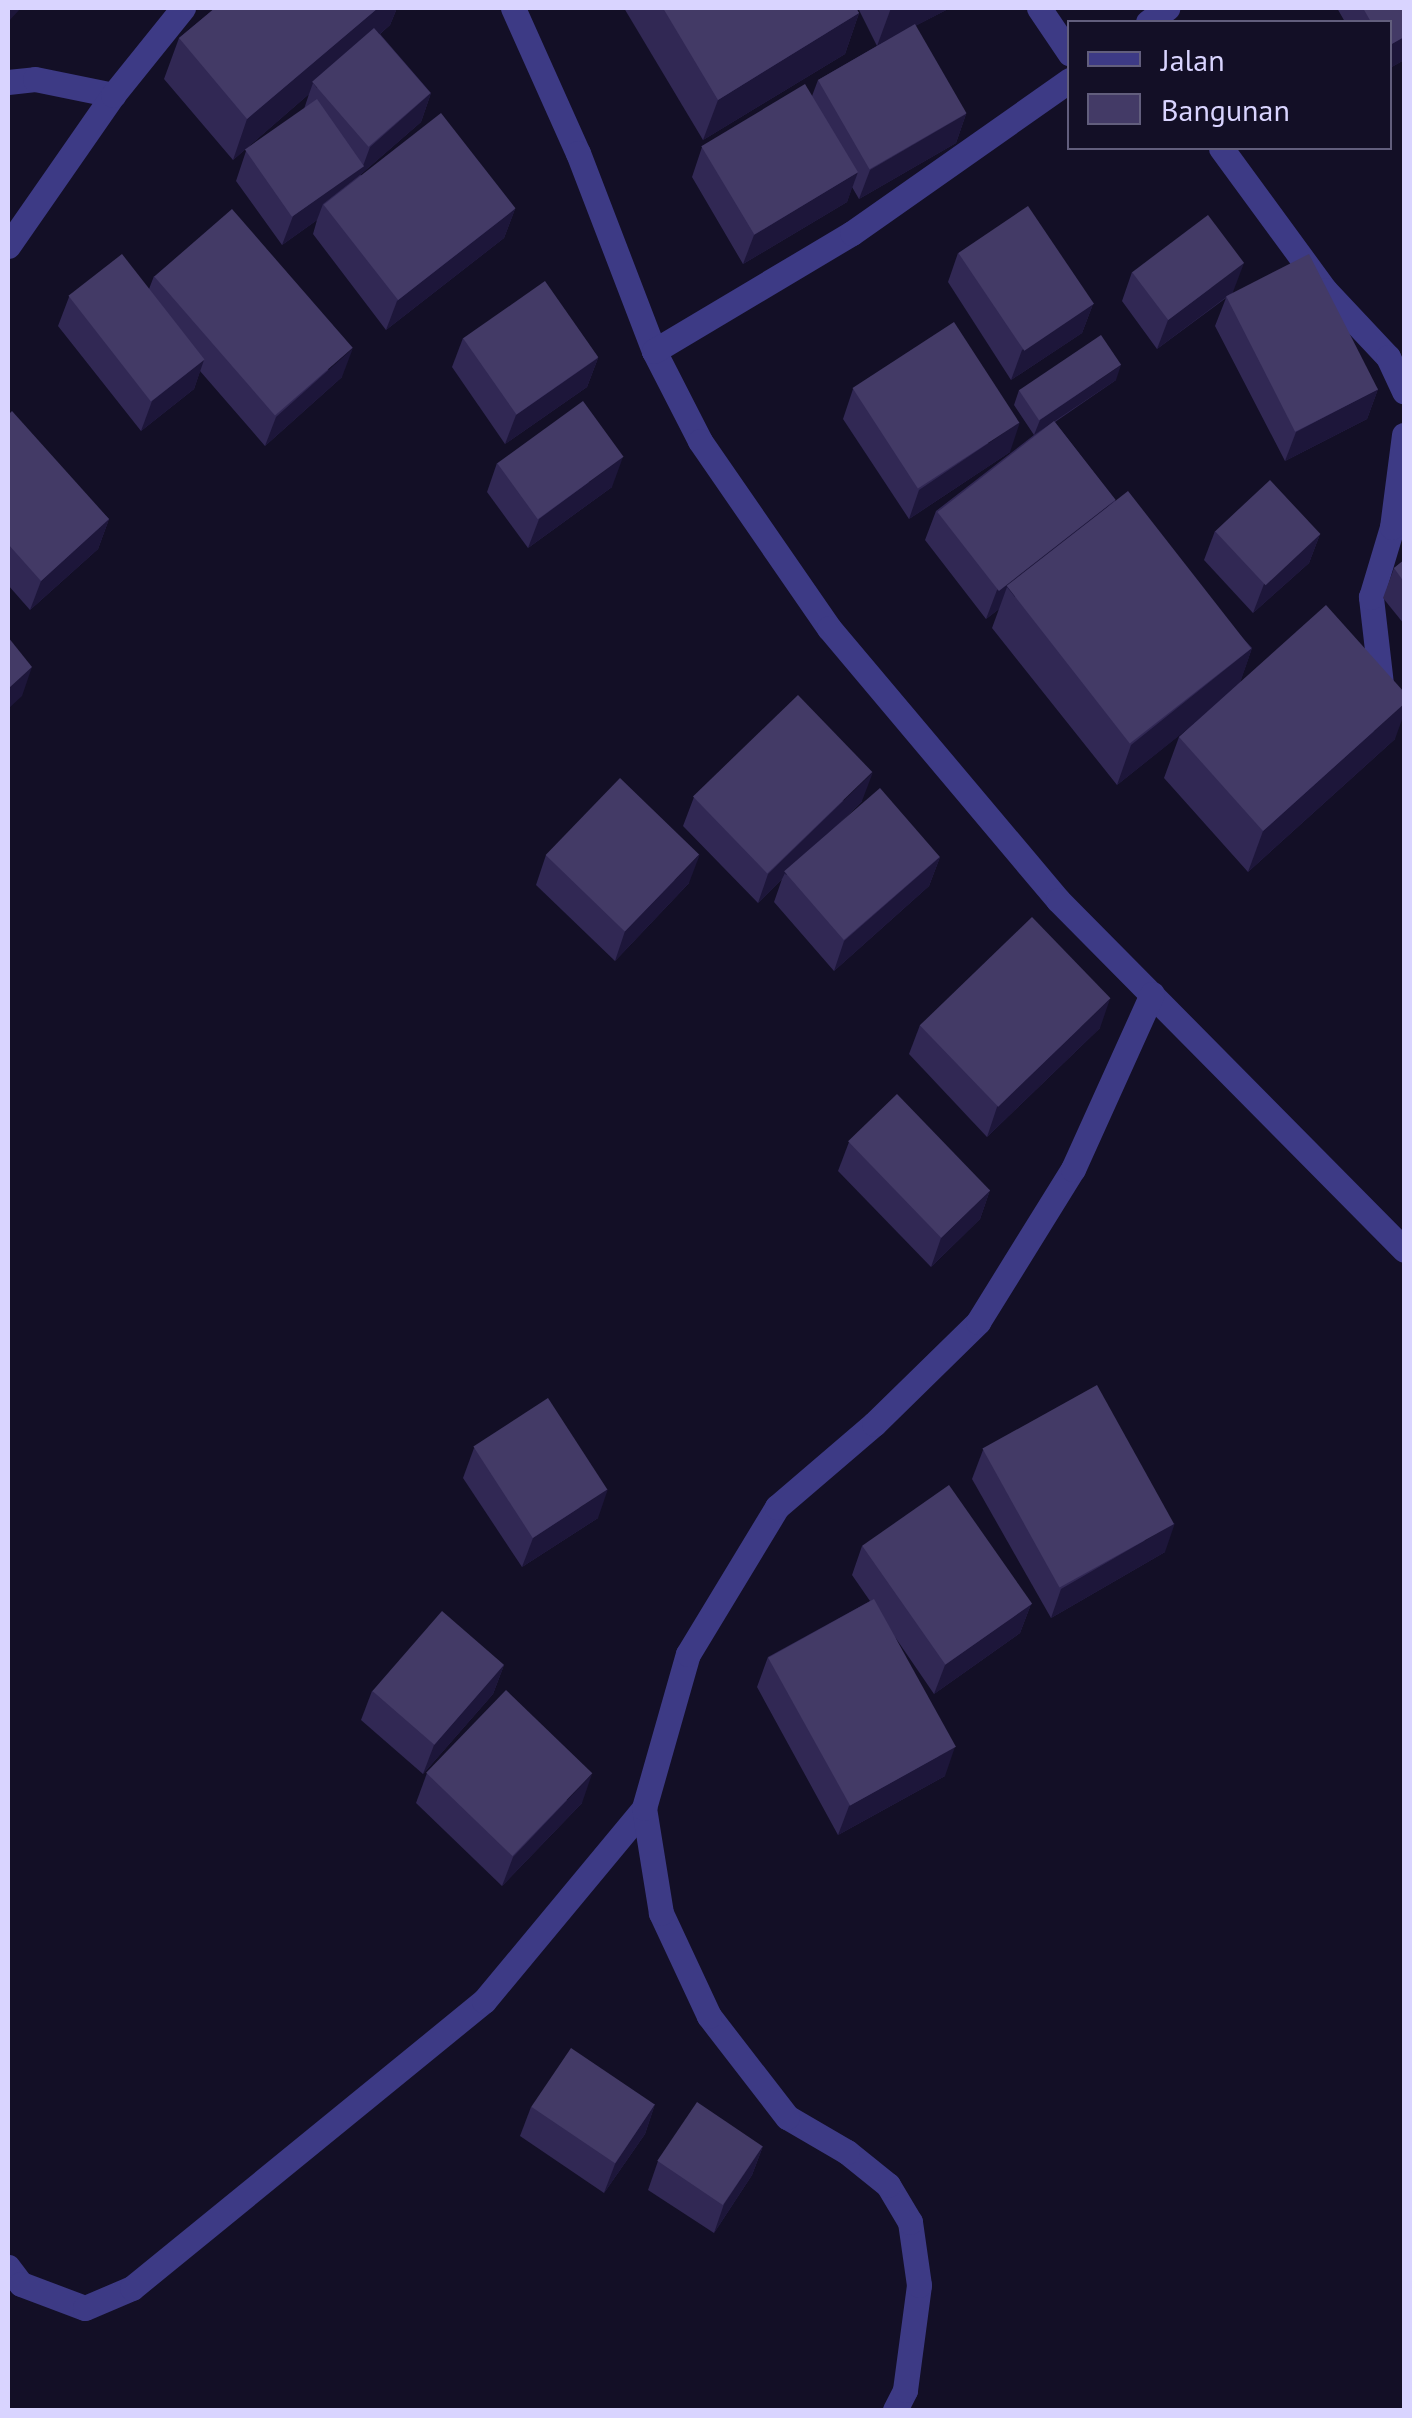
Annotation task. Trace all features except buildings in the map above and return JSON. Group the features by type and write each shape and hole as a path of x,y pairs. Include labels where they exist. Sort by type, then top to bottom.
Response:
{"street":[{"path":"8,246 113,95 183,8"},
{"path":"513,8 578,153 654,351 700,442 829,628 1058,900 1404,1250"},
{"path":"1040,8 1067,49"},
{"path":"8,82 34,79 113,95"},
{"path":"654,351 852,233 1067,82"},
{"path":"1223,150 1325,290 1388,356 1404,392"},
{"path":"1381,684 1371,597 1392,527 1404,435"},
{"path":"8,2266 20,2284 85,2308 132,2288 484,2002 644,1808 688,1654 777,1507 874,1424 978,1322 1073,1168 1152,994"},
{"path":"644,1808 660,1912 710,2016 787,2116 847,2152 888,2185 910,2222 919,2285 904,2390 895,2410"}]}
